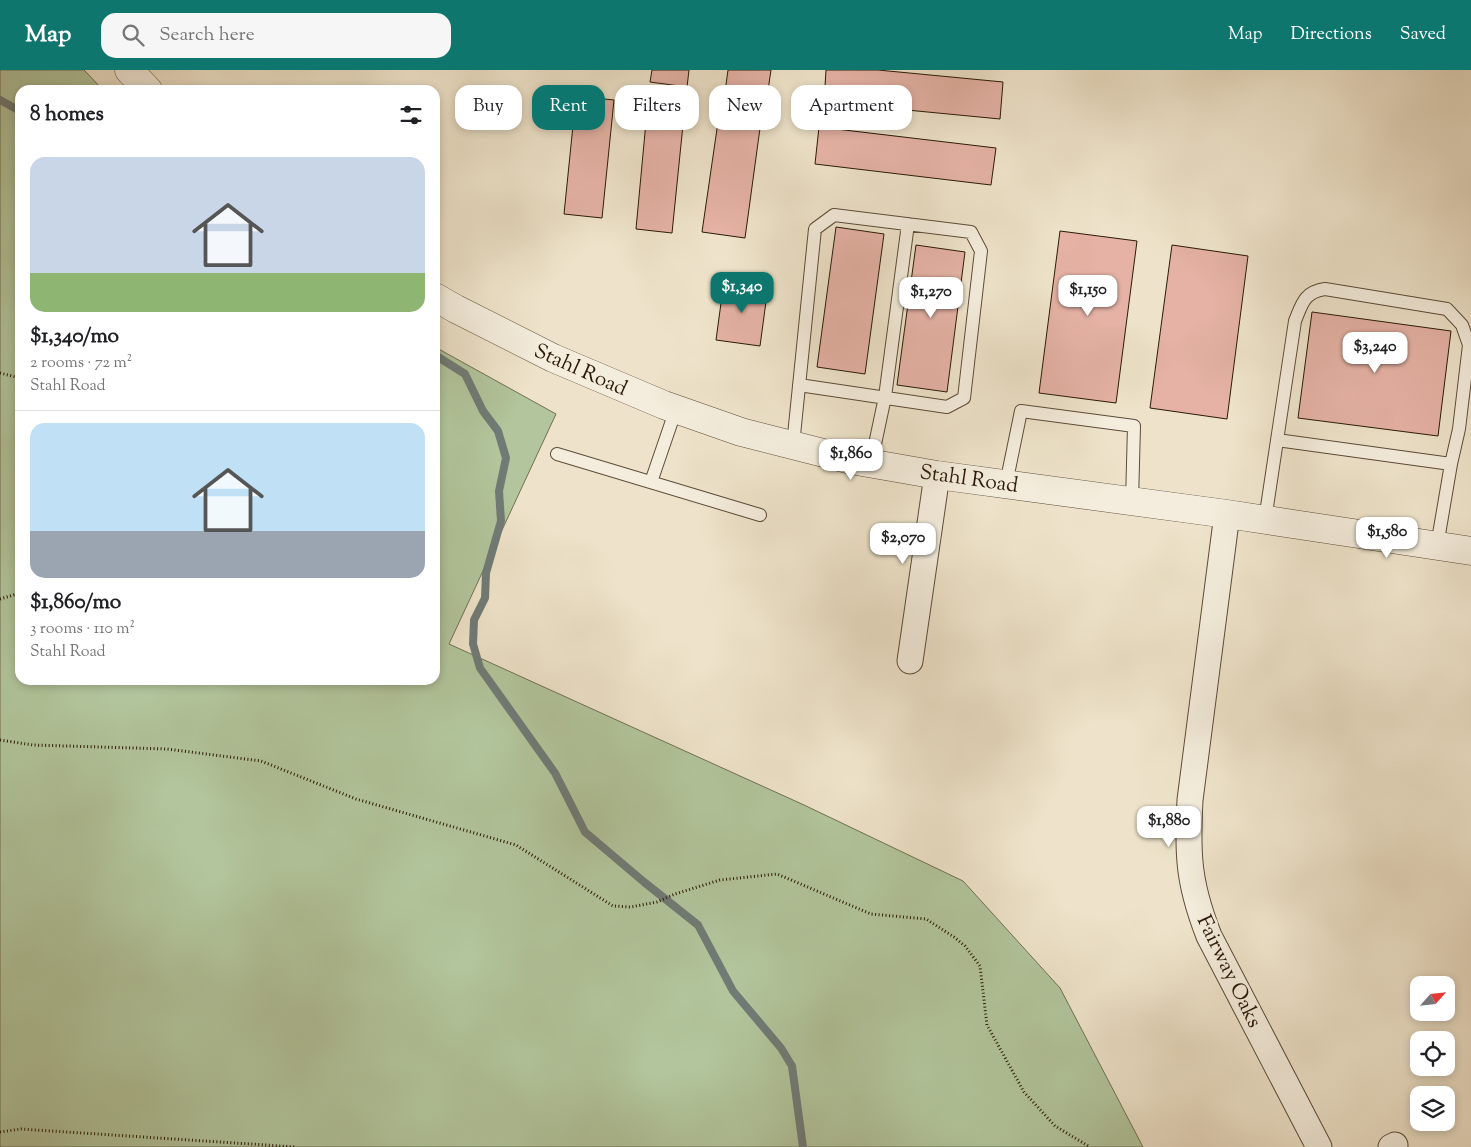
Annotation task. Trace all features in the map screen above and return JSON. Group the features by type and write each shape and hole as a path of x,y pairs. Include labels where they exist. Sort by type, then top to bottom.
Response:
{"street":[{"path":"129,70 143,85"},
{"name":"Stahl Road","path":"440,300 553,358 676,409 741,432 851,460 1471,551"},
{"path":"910,661 937,474"},
{"name":"Fairway Oaks","path":"1227,514 1190,800 1188,832 1190,864 1199,909 1209,936 1319,1147"}],"lane":[{"path":"793,445 799,385 815,230 834,215 971,232 981,251 964,398 946,407 799,385"},
{"path":"871,463 885,397 908,224"},
{"path":"1265,520 1295,321 1304,299 1314,291 1325,289 1447,309 1462,325 1469,345 1458,429 1437,546"},
{"path":"651,482 676,409"},
{"path":"1006,484 1021,411 1134,426 1132,501"},
{"path":"1277,440 1451,464"},
{"path":"557,454 760,515"}],"path":[{"path":"0,373 15,377"},
{"path":"0,599 15,594"},
{"path":"0,740 33,745 167,748 261,762 356,798 516,845 613,906 631,907 656,902 720,880 777,874 871,914 926,919 965,946 980,966 987,1025 1024,1092 1055,1126 1090,1147"},
{"path":"0,1132 21,1129 296,1147"}],"green space":[{"path":"0,70 84,70 98,85 15,85 15,685 440,685 440,350 556,414 449,644 804,805 963,881 1060,988 1143,1147 0,1147"}],"building":[{"path":"652,70 689,70 687,85 650,82"},
{"path":"728,70 771,70 769,85 726,85"},
{"path":"826,70 878,70 1003,82 1000,119 912,110 912,85 825,85"},
{"path":"605,99 614,100 602,218 564,214 573,130 605,130"},
{"path":"645,130 682,130 672,233 636,229"},
{"path":"717,130 760,130 745,238 702,232"},
{"path":"819,130 844,130 996,148 991,185 815,164"},
{"path":"836,227 884,234 865,374 817,367"},
{"path":"1060,231 1137,241 1116,403 1039,393"},
{"path":"916,245 965,252 947,392 897,385"},
{"path":"1172,245 1248,256 1227,419 1150,408"},
{"path":"724,281 768,287 760,346 716,340"},
{"path":"1312,312 1451,331 1438,436 1298,418"}],"waterway":[{"path":"0,100 15,108"},
{"path":"440,358 465,374 483,411 498,431 506,458 499,491 501,521 486,573 485,598 474,620 473,644 480,668 555,773 585,832 698,925 733,991 781,1048 792,1066 803,1147"}]}
